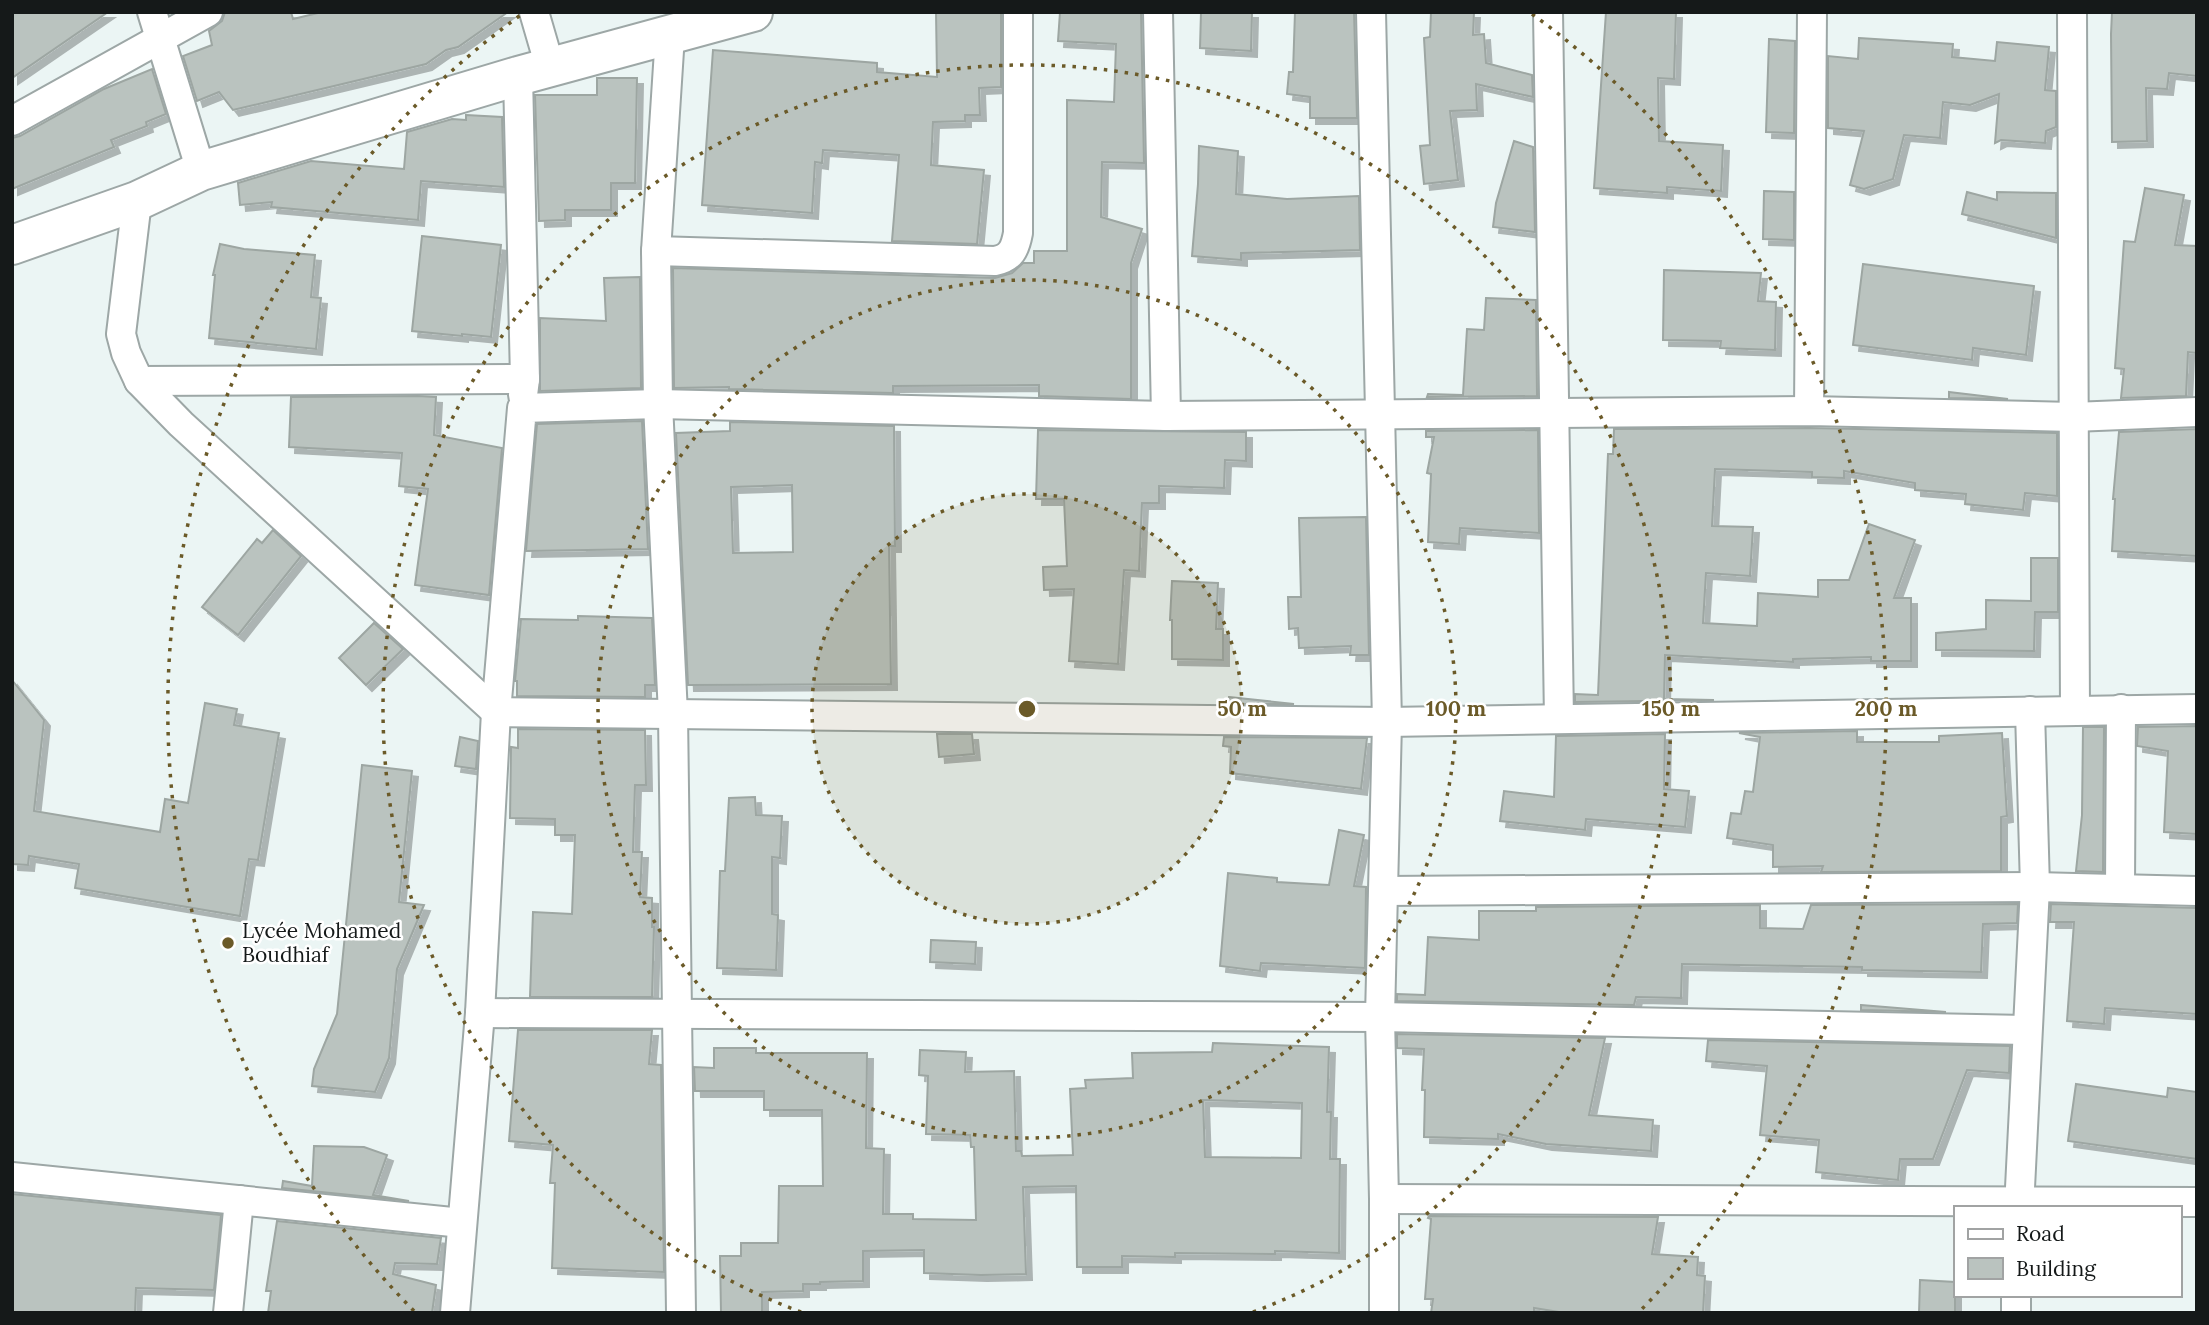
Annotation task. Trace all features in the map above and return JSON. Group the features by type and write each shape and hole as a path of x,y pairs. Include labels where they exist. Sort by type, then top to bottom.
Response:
{"main road":[{"path":"12,246 137,201 201,171 534,71 742,14"}],"street":[{"path":"152,12 201,171"},
{"path":"12,121 208,12"},
{"path":"455,1313 480,1013 496,712 525,379 534,12"},
{"path":"656,251 995,261 1009,256 1015,247 1018,233 1018,12"},
{"path":"1158,12 1166,416"},
{"path":"1371,12 1387,722 1380,1017 1384,1313"},
{"path":"1548,12 1559,719"},
{"path":"1809,411 1812,12"},
{"path":"2072,12 2075,711"},
{"path":"670,35 656,251 658,404 673,714 681,1313"},
{"path":"137,201 121,334 126,353 139,381 191,433 496,712 1387,722 2197,709"},
{"path":"139,381 525,379"},
{"path":"522,408 658,404 1166,416 1809,411 2073,417 2197,412"},
{"path":"2119,889 2121,709"},
{"path":"2019,1205 2035,887 2030,710"},
{"path":"1383,891 2035,887 2197,891"},
{"path":"480,1013 1380,1017 2026,1030"},
{"path":"12,1177 462,1223"},
{"path":"1384,1199 2019,1205 2197,1202"},
{"path":"228,1313 239,1200"}],"building":[{"path":"12,12 108,12 12,78"},
{"path":"225,12 291,12 293,19 322,12 508,12 458,47 446,50 426,64 233,110 219,92 197,101 183,56 212,45 209,31 222,21"},
{"path":"936,12 1001,12 1001,87 979,88 980,115 965,115 965,121 933,122 931,165 984,170 977,244 892,241 899,155 823,150 822,163 815,162 812,213 702,205 713,50 877,63 877,72 937,77"},
{"path":"1060,12 1141,12 1144,163 1102,162 1101,217 1142,229 1131,263 1131,399 1039,396 1039,385 893,386 893,393 729,387 674,388 673,268 995,278 1012,273 1023,263 1034,263 1034,251 1067,251 1067,100 1114,102 1116,44 1058,41"},
{"path":"1201,12 1252,12 1251,51 1200,48"},
{"path":"1295,12 1354,12 1357,118 1310,118 1310,97 1287,94 1289,72 1293,72"},
{"path":"1431,12 1474,12 1473,35 1484,34 1486,63 1532,75 1533,97 1476,84 1477,110 1450,111 1458,180 1424,184 1420,146 1430,145 1424,38 1430,37"},
{"path":"1606,12 1676,12 1674,79 1658,78 1659,141 1723,145 1721,191 1667,187 1667,193 1594,188"},
{"path":"2112,12 2197,12 2197,76 2169,73 2167,89 2146,88 2147,141 2112,142"},
{"path":"1859,38 1953,44 1952,57 1995,61 1997,42 2049,47 2045,90 2056,91 2056,127 2046,131 2045,143 2001,140 1995,143 1999,94 1970,105 1943,102 1940,138 1904,135 1893,179 1864,189 1850,185 1864,131 1828,128 1828,56 1858,59"},
{"path":"1769,39 1795,41 1794,133 1766,132"},
{"path":"152,69 166,114 146,122 147,126 111,140 114,147 12,189 12,138 104,89"},
{"path":"597,78 637,78 635,183 611,183 611,210 565,210 565,220 539,221 535,95 597,95"},
{"path":"466,115 502,117 504,187 421,181 418,220 271,207 272,202 240,205 238,183 311,161 404,169 407,132 452,119 466,120"},
{"path":"1514,141 1533,147 1535,232 1493,227 1496,203"},
{"path":"1199,146 1238,151 1236,194 1287,199 1359,196 1360,250 1241,253 1241,260 1192,256"},
{"path":"2145,188 2184,195 2175,245 2197,246 2197,353 2188,352 2186,396 2121,398 2124,369 2115,368 2124,241 2135,242"},
{"path":"1764,191 1794,192 1794,240 1763,239"},
{"path":"1967,192 1997,200 1997,192 2056,193 2056,238 1962,214"},
{"path":"422,236 501,245 491,337 412,331"},
{"path":"220,244 244,249 315,255 311,297 321,298 316,349 209,338 213,275"},
{"path":"1863,264 2034,286 2026,355 1973,348 1972,360 1853,345"},
{"path":"1664,270 1761,273 1758,301 1776,302 1775,350 1720,348 1721,341 1663,340"},
{"path":"640,277 641,388 540,391 540,318 606,321 604,278"},
{"path":"1486,298 1536,300 1537,396 1427,397 1428,394 1463,395 1467,329 1484,330"},
{"path":"1949,392 2008,399 1949,398"},
{"path":"291,397 436,397 434,435 502,448 489,595 415,585 428,489 399,486 402,453 289,447"},
{"path":"642,421 648,549 526,551 537,424"},
{"path":"730,422 894,426 895,546 889,546 891,684 688,685 676,433 730,431","holes":["792,485 793,552 733,553 731,487"]},
{"path":"1809,428 2057,433 2057,496 2025,493 2023,510 1965,504 1966,494 1915,490 1915,483 1844,471 1844,478 1812,477 1812,472 1715,469 1712,526 1753,527 1750,576 1706,573 1703,623 1757,626 1758,593 1818,597 1818,580 1849,580 1869,524 1915,540 1894,598 1911,598 1911,661 1871,661 1871,657 1793,659 1793,662 1665,655 1664,699 1714,700 1575,702 1575,694 1598,695 1608,454 1613,454 1614,429"},
{"path":"2197,429 2197,556 2112,551 2119,432"},
{"path":"1038,430 1246,432 1246,461 1225,460 1224,488 1159,486 1159,503 1142,503 1139,571 1124,570 1118,664 1069,661 1074,589 1044,590 1043,567 1067,566 1064,499 1036,499"},
{"path":"1538,430 1539,533 1460,528 1459,544 1428,542 1431,474 1427,473 1434,437 1426,437 1426,431"},
{"path":"1366,517 1369,655 1350,655 1351,646 1299,648 1298,628 1289,629 1288,597 1301,597 1299,518"},
{"path":"273,530 301,556 238,635 202,607 257,539 262,543"},
{"path":"2031,558 2058,558 2058,612 2035,612 2034,651 1936,650 1936,633 1986,629 1986,600 2031,601"},
{"path":"1172,581 1218,583 1216,629 1223,629 1223,660 1172,659"},
{"path":"578,616 652,618 655,685 645,685 645,697 517,696 515,681 521,619 578,620"},
{"path":"374,623 403,649 366,685 339,658"},
{"path":"12,680 44,720 34,811 160,832 165,799 188,803 205,703 237,709 234,725 279,733 258,860 249,859 240,916 75,888 79,864 29,856 28,865 12,864"},
{"path":"1229,697 1294,704 1228,704"},
{"path":"2197,726 2197,834 2164,832 2168,751 2137,746 2138,727"},
{"path":"2083,727 2104,727 2103,872 2076,871 2082,815"},
{"path":"518,729 645,730 646,785 635,785 633,852 642,852 640,897 652,898 652,997 530,997 533,912 572,914 575,835 555,835 555,819 510,818 511,747 518,748"},
{"path":"1857,731 1857,742 1939,742 1939,736 2002,733 2007,816 2001,817 2001,871 1821,872 1823,866 1773,867 1773,845 1727,838 1731,813 1741,814 1745,791 1753,792 1760,737 1739,733"},
{"path":"937,734 972,734 974,754 939,757"},
{"path":"1665,734 1664,789 1689,791 1685,827 1586,819 1585,830 1500,821 1504,791 1554,797 1556,736"},
{"path":"460,737 478,741 476,769 455,766"},
{"path":"1224,737 1367,738 1361,789 1230,773 1231,747 1223,746"},
{"path":"362,765 412,771 399,902 424,905 397,969 389,1058 375,1092 312,1086 314,1069 337,1014"},
{"path":"755,797 756,815 782,816 780,858 772,857 772,914 778,915 776,970 717,968 720,871 725,871 729,798"},
{"path":"1339,830 1364,835 1354,886 1366,887 1365,968 1261,963 1260,971 1220,966 1228,873 1277,878 1277,882 1329,885"},
{"path":"2018,904 2017,923 1983,924 1981,972 1682,964 1681,998 1636,997 1634,1005 1397,1001 1397,994 1425,995 1428,937 1479,940 1479,911 1536,911 1536,907 1760,905 1760,928 1803,929 1811,905"},
{"path":"2051,904 2197,908 2197,1014 2105,1008 2104,1024 2067,1021 2074,922 2050,922"},
{"path":"931,940 976,942 975,964 930,962"},
{"path":"1861,1005 1946,1012 1861,1010"},
{"path":"518,1030 652,1030 649,1064 661,1065 664,1272 552,1268 555,1183 550,1183 553,1145 509,1141"},
{"path":"1397,1034 1605,1038 1589,1115 1653,1120 1651,1151 1546,1144 1498,1134 1498,1139 1424,1137 1424,1049 1397,1048"},
{"path":"1708,1040 2010,1046 2009,1073 1967,1070 1933,1159 1900,1159 1898,1180 1816,1172 1819,1140 1760,1135 1767,1066 1706,1061"},
{"path":"1213,1043 1329,1047 1327,1112 1331,1112 1330,1159 1340,1159 1339,1253 1175,1253 1175,1257 1122,1256 1122,1267 1077,1267 1076,1186 1023,1187 1026,1274 924,1273 924,1250 863,1251 863,1281 820,1282 803,1284 803,1291 762,1292 762,1313 721,1313 720,1256 741,1256 741,1243 778,1243 779,1186 823,1186 822,1110 764,1110 764,1091 695,1091 694,1067 714,1068 714,1048 756,1048 756,1053 867,1053 866,1148 884,1149 883,1214 913,1214 913,1219 976,1220 974,1147 971,1147 970,1135 926,1134 928,1076 919,1075 920,1050 966,1052 965,1072 1014,1071 1016,1151 1021,1151 1022,1156 1073,1155 1070,1089 1086,1088 1085,1080 1133,1078 1132,1053 1212,1052","holes":["1203,1100 1302,1103 1301,1158 1205,1157"]},
{"path":"2076,1084 2167,1097 2168,1088 2197,1092 2197,1159 2068,1141"},
{"path":"314,1146 364,1147 387,1155 373,1195 409,1201 282,1188 283,1181 312,1186"},
{"path":"12,1194 221,1215 214,1290 136,1288 135,1313 12,1313"},
{"path":"1429,1216 1658,1217 1652,1254 1698,1257 1697,1275 1705,1276 1703,1313 1565,1313 1534,1308 1534,1313 1431,1313 1433,1299 1425,1299 1431,1219"},
{"path":"277,1221 441,1238 437,1264 395,1263 393,1274 436,1285 432,1313 268,1313 271,1291 266,1291"},
{"path":"1920,1280 1954,1282 1955,1313 1919,1313"}],"place":[{"name":"Lycée Mohamed Boudhiaf","path":"228,943"}]}
